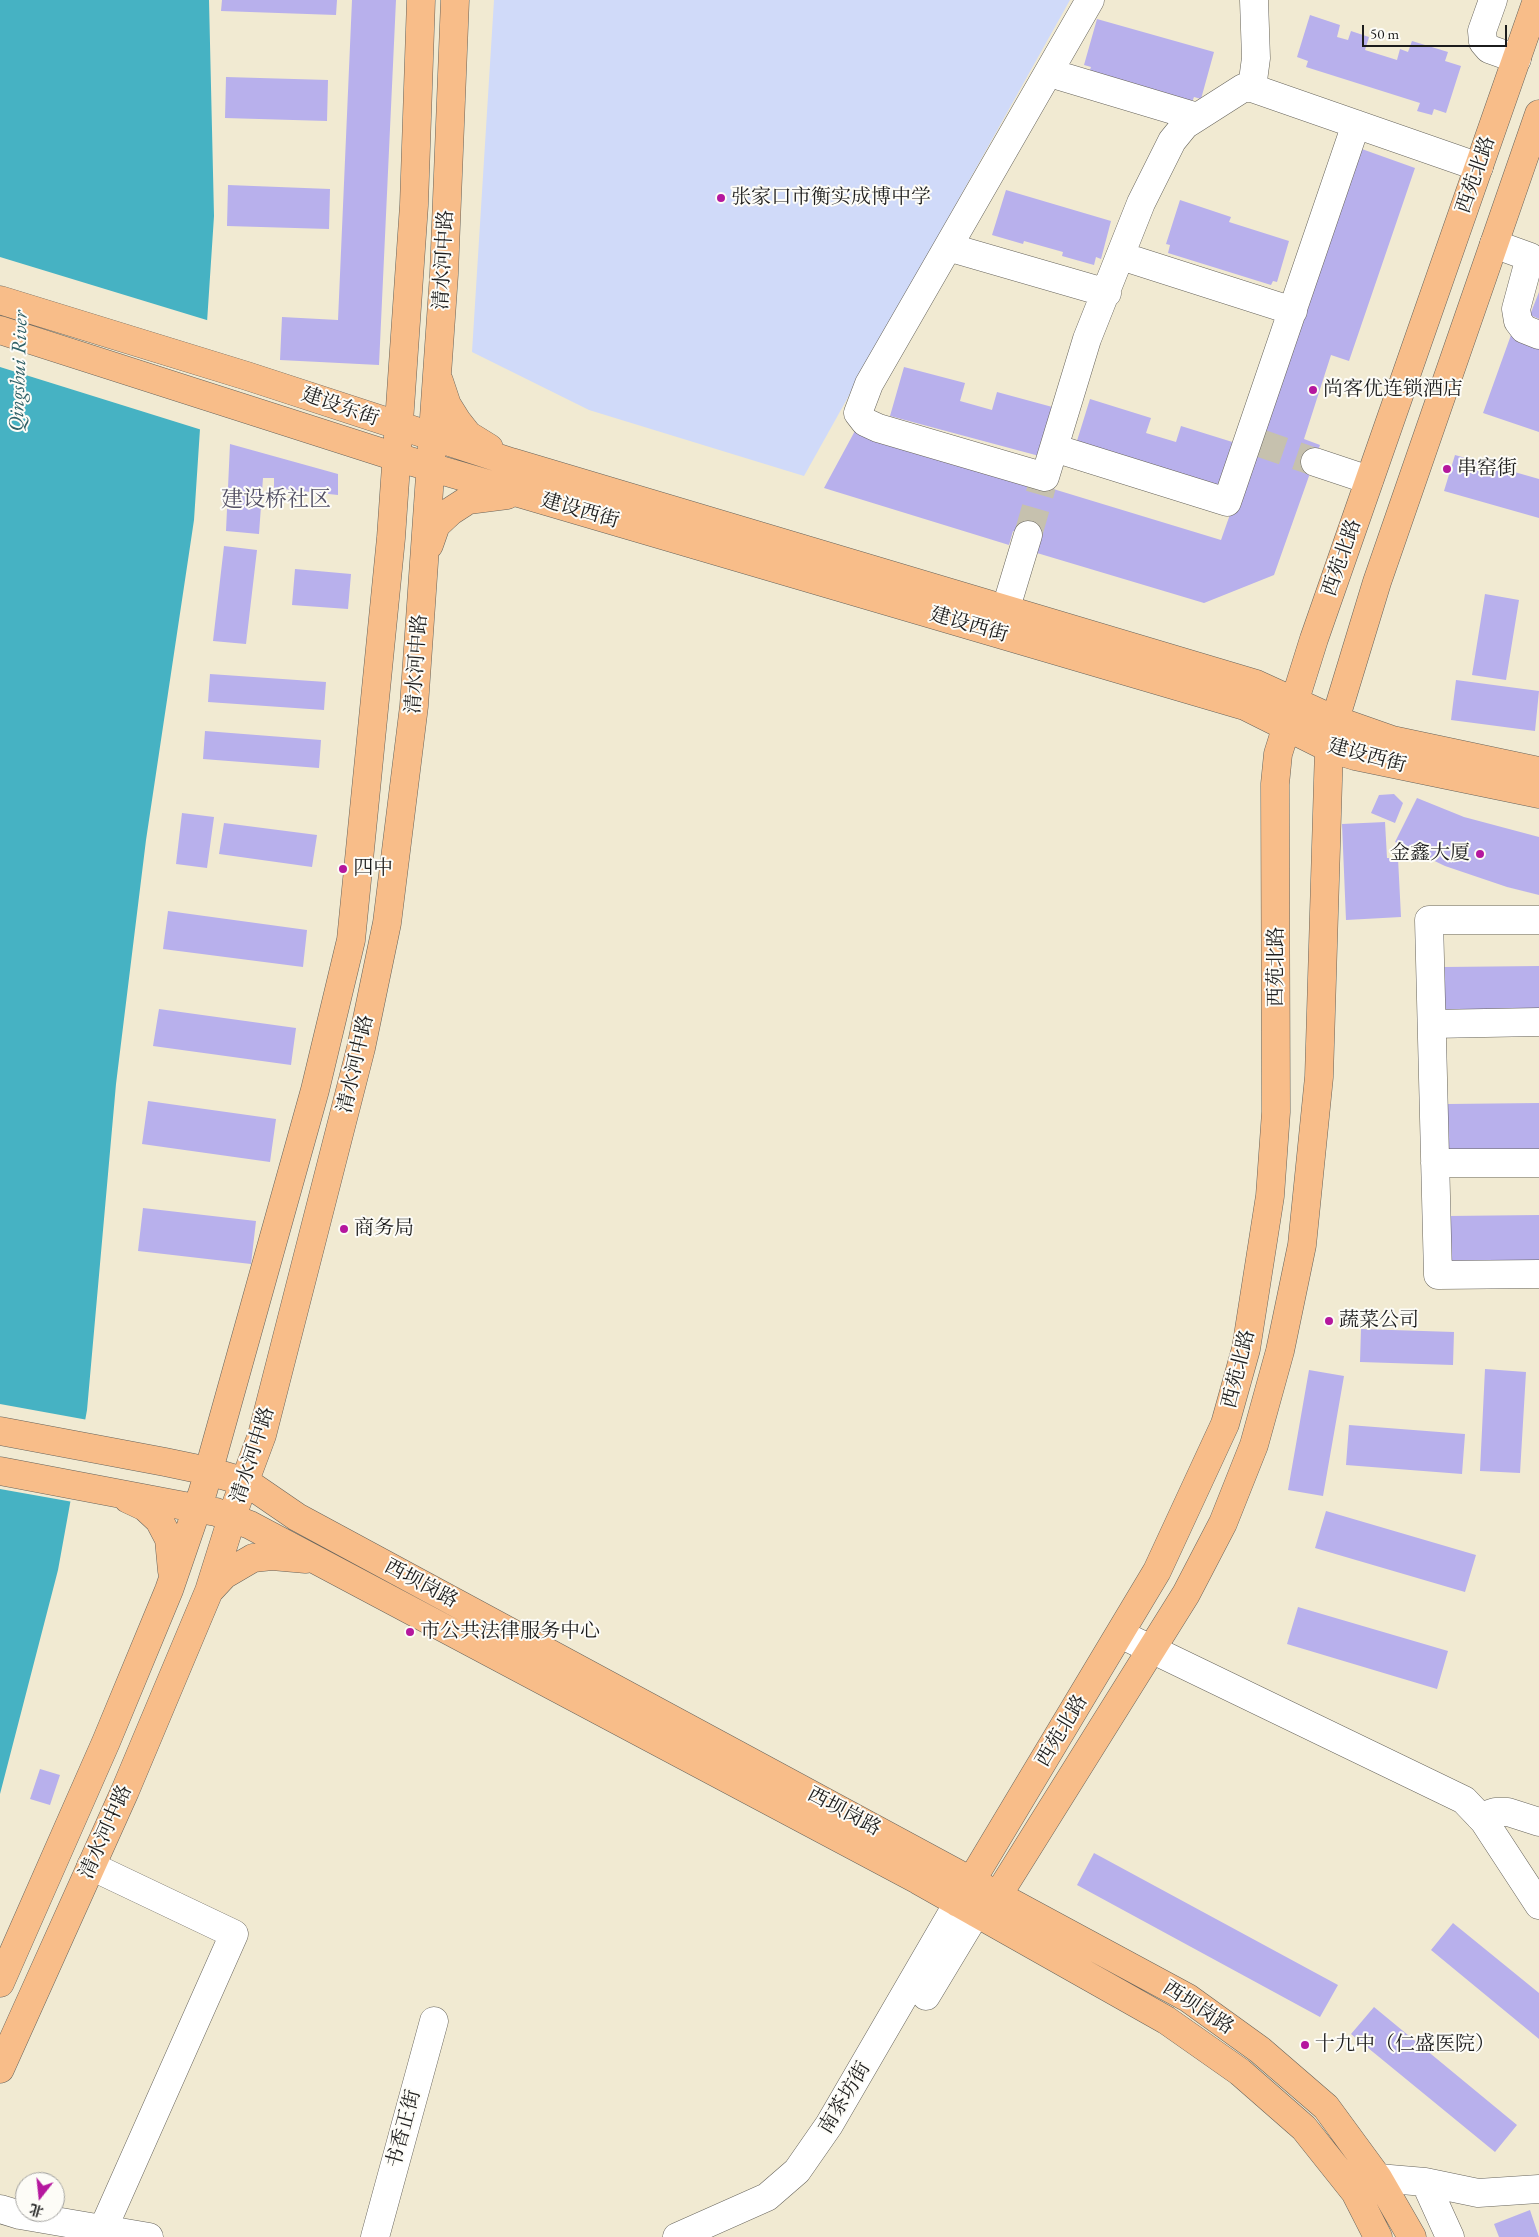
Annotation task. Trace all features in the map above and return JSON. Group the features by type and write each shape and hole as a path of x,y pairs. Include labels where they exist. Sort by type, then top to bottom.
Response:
{"main road":[{"name":"清水河中路","path":"0,2069 91,1866 209,1591 221,1495 223,1424 315,1090 351,940 393,512 414,205 421,0"},
{"name":"清水河中路","path":"0,1983 106,1742 172,1580 221,1495 262,1435 362,1048 387,923 414,706 444,274 455,0"},
{"name":"西苑北路","path":"969,1899 1157,1571 1225,1424 1246,1349 1270,1196 1276,1112 1275,784 1278,754 1294,700 1369,480 1538,0"},
{"name":"西苑北路","path":"969,1899 998,1895 1186,1594 1223,1522 1254,1445 1280,1351 1302,1245 1319,1077 1328,748 1377,582 1539,114"},
{"name":"建设东街","path":"0,300 247,376 433,437"},
{"name":"建设东街","path":"0,330 396,457"},
{"path":"331,404 373,405 387,401 397,390 403,370"},
{"path":"437,376 447,405 468,435 511,462"},
{"path":"329,435 354,450 372,466 382,482 393,512"},
{"name":"建设西街","path":"433,437 1005,611 1256,684 1335,720 1392,740 1539,771"},
{"name":"建设西街","path":"396,457 1245,706 1286,725 1328,748 1355,756 1539,794"},
{"path":"425,556 436,525 451,511 468,500 486,496 524,495"},
{"path":"165,1462 186,1457 200,1451 210,1444 223,1424"},
{"path":"0,1431 165,1462 221,1495"},
{"path":"262,1435 259,1457 262,1469 273,1491 297,1517"},
{"path":"0,1471 104,1489 221,1495"},
{"path":"104,1489 144,1507 159,1520 169,1539 172,1580"},
{"name":"西坝岗路","path":"221,1495 297,1517 969,1899 1166,2020 1240,2072 1304,2128 1355,2192 1378,2237"},
{"name":"西坝岗路","path":"221,1495 320,1561 969,1899"},
{"path":"209,1591 224,1575 254,1558 272,1556 320,1561"},
{"name":"西坝岗路","path":"998,1895 1188,1998 1260,2050 1326,2107 1378,2178 1412,2237"}],"street":[{"path":"1090,0 1050,73 869,384 858,413 865,422 878,428 1044,482 1087,339 1142,203 1172,141 1185,125 1243,88 1252,88 1479,167"},
{"path":"1252,88 1256,58 1254,0"},
{"path":"1493,0 1482,31 1483,42 1489,49 1517,59"},
{"path":"1050,73 1197,117"},
{"path":"1054,448 1227,502 1253,441 1293,311 1356,124"},
{"path":"1494,244 1535,252 1518,298 1528,317 1518,321 1524,329 1539,335"},
{"path":"948,247 1107,293"},
{"path":"1121,256 1293,311"},
{"path":"1314,462 1369,480"},
{"path":"1005,611 1028,535"},
{"path":"1539,920 1430,920 1438,1274 1539,1274"},
{"path":"1432,1024 1539,1022"},
{"path":"1436,1163 1539,1163"},
{"path":"1120,1634 1464,1800 1480,1817 1539,1905"},
{"path":"1480,1817 1495,1812 1508,1812 1539,1822"},
{"path":"91,1866 234,1934 103,2229"},
{"name":"南茶坊街","path":"677,2237 767,2197 797,2172 830,2125 969,1899"},
{"name":"南茶坊街","path":"712,2237 775,2210 808,2177 841,2134 969,1899"},
{"name":"书香正街","path":"375,2237 434,2021"},
{"path":"1355,2192 1378,2178 1425,2182 1478,2193 1538,2192"},
{"path":"1425,2182 1450,2237"},
{"path":"0,2209 20,2216 149,2237"},
{"path":"0,2224 64,2237"}],"shaded area":[{"name":"张家口市衡实成博中学","path":"494,0 1070,0 804,476 589,410 472,352"}],"water":[{"name":"Qingshui River","path":"0,0 209,0 214,216 194,520 146,840 116,1084 87,1410 58,1570 0,1794"}],"pier":[{"path":"0,257 210,321 202,430 0,367"},
{"path":"0,1404 88,1420 73,1502 0,1489"}],"building":[{"path":"222,0 337,0 336,15 221,11"},
{"path":"352,0 396,0 379,365 280,360 282,317 338,320"},
{"path":"1310,15 1340,25 1337,37 1348,40 1351,31 1369,37 1365,50 1397,60 1400,49 1408,52 1412,41 1448,52 1445,61 1461,66 1446,113 1434,109 1432,115 1417,111 1420,103 1306,67 1308,61 1297,57"},
{"path":"1097,19 1214,52 1201,99 1194,97 1191,105 1088,75 1091,67 1084,65"},
{"path":"226,77 328,80 327,121 225,118"},
{"path":"1359,148 1415,168 1349,361 1331,355 1304,439 1320,445 1274,575 1204,603 1037,553 1041,539 1013,531 1009,545 824,488 856,429 1221,540"},
{"path":"228,185 330,189 329,229 227,226"},
{"path":"1006,190 1111,221 1101,259 1096,257 1094,265 1062,256 1063,252 1024,241 1023,244 992,235"},
{"path":"1180,200 1231,217 1229,222 1289,241 1277,282 1273,281 1271,285 1168,253 1170,245 1166,244"},
{"path":"1539,292 1539,319 1530,315"},
{"path":"1511,335 1539,345 1539,432 1483,413"},
{"path":"904,367 965,383 960,401 992,410 997,392 1056,408 1043,457 890,416"},
{"path":"1090,399 1151,418 1146,433 1176,442 1181,426 1242,445 1227,492 1076,444"},
{"path":"230,444 338,474 338,495 274,488 274,478 263,478 259,534 226,531"},
{"path":"1455,455 1539,479 1539,518 1444,491"},
{"path":"224,546 257,550 246,644 213,641"},
{"path":"295,569 351,574 348,609 292,605"},
{"path":"1485,594 1519,600 1506,680 1472,675"},
{"path":"210,674 326,682 324,710 208,702"},
{"path":"1456,680 1539,691 1535,731 1451,720"},
{"path":"205,731 321,740 319,768 203,759"},
{"path":"1394,794 1403,803 1395,823 1371,813 1379,795"},
{"name":"金鑫大厦","path":"1417,798 1464,817 1539,837 1539,895 1507,887 1445,866 1395,842"},
{"path":"182,813 214,817 207,868 176,864"},
{"path":"1385,822 1387,858 1398,858 1401,917 1346,920 1342,824"},
{"path":"224,823 317,835 312,867 219,854"},
{"path":"168,911 307,930 303,967 163,949"},
{"path":"1539,966 1539,1012 1444,1012 1444,967"},
{"path":"159,1009 296,1028 291,1065 153,1046"},
{"path":"148,1101 276,1119 270,1162 142,1144"},
{"path":"1539,1103 1539,1149 1448,1149 1448,1104"},
{"path":"143,1208 256,1221 251,1264 138,1251"},
{"path":"1539,1215 1539,1261 1449,1262 1448,1216"},
{"path":"1361,1329 1454,1332 1453,1365 1360,1362"},
{"path":"1485,1369 1526,1372 1520,1473 1480,1471"},
{"path":"1309,1370 1344,1376 1323,1496 1288,1490"},
{"path":"1349,1425 1465,1434 1462,1474 1346,1465"},
{"path":"1326,1511 1476,1555 1465,1592 1315,1548"},
{"path":"1298,1607 1448,1651 1437,1689 1287,1644"},
{"path":"40,1769 60,1775 50,1805 30,1799"},
{"path":"1094,1853 1338,1985 1320,2017 1077,1885"},
{"path":"1453,1923 1539,1993 1539,2039 1431,1950"},
{"path":"1374,2007 1517,2125 1495,2152 1351,2034"},
{"path":"1530,2210 1539,2237 1499,2237 1494,2224"}],"tunnel":[{"path":"1257,442 1315,462"},
{"path":"1028,535 1042,486"}],"place":[{"name":"张家口市衡实成博中学","path":"721,198"},
{"name":"尚客优连锁酒店","path":"1313,390"},
{"name":"串窑街","path":"1447,469"},
{"name":"金鑫大厦","path":"1480,854"},
{"name":"四中","path":"343,869"},
{"name":"商务局","path":"344,1229"},
{"name":"蔬菜公司","path":"1329,1321"},
{"name":"市公共法律服务中心","path":"410,1632"},
{"name":"十九中（仁盛医院）","path":"1305,2045"}],"district":[{"name":"建设桥社区","path":"276,500"}]}
